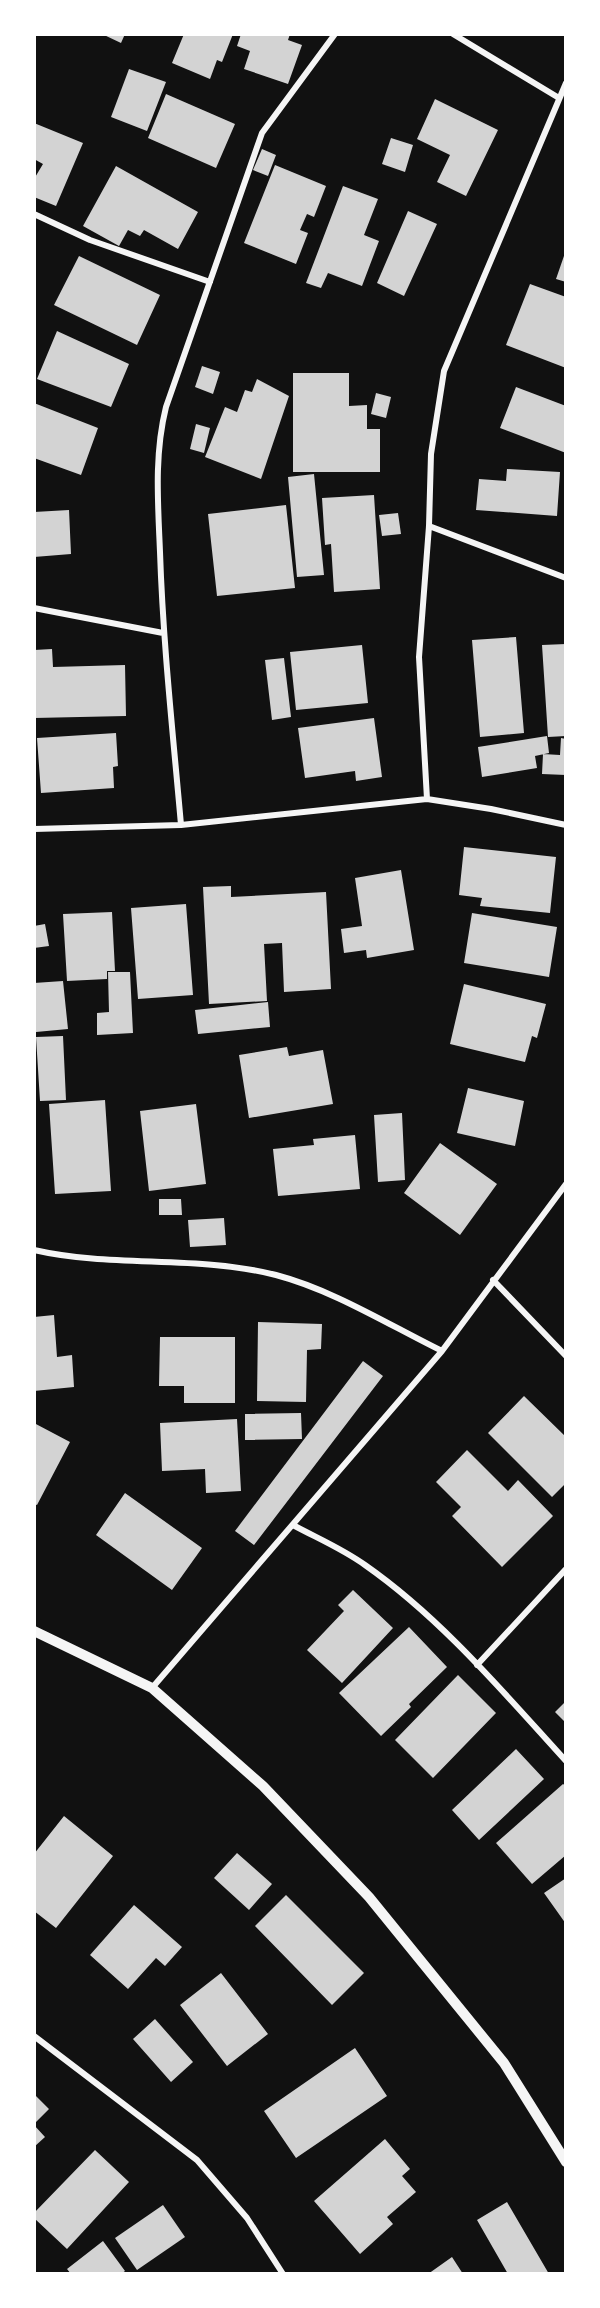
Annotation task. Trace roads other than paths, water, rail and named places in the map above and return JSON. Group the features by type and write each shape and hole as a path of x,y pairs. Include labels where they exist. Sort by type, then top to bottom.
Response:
{"street":[{"path":"181,825 163,633 157,480 160,430 166,407 262,134 335,34"},
{"path":"453,34 559,98"},
{"path":"427,799 419,657 429,526 431,454 444,371 566,83"},
{"path":"34,214 90,240 210,282"},
{"path":"429,526 566,578"},
{"path":"34,608 163,633"},
{"path":"34,829 181,825 427,799 491,808 566,825"},
{"path":"152,1688 442,1352 566,1184"},
{"path":"34,1250 62,1256 216,1266 275,1275 318,1290 442,1352"},
{"path":"493,1280 566,1356"},
{"path":"293,1525 364,1564 418,1607 477,1665 566,1761"},
{"path":"477,1665 566,1569"},
{"path":"34,1631 152,1688 263,1786 369,1897 504,2063 566,2162"},
{"path":"34,2036 197,2160 247,2218 283,2274"}]}
